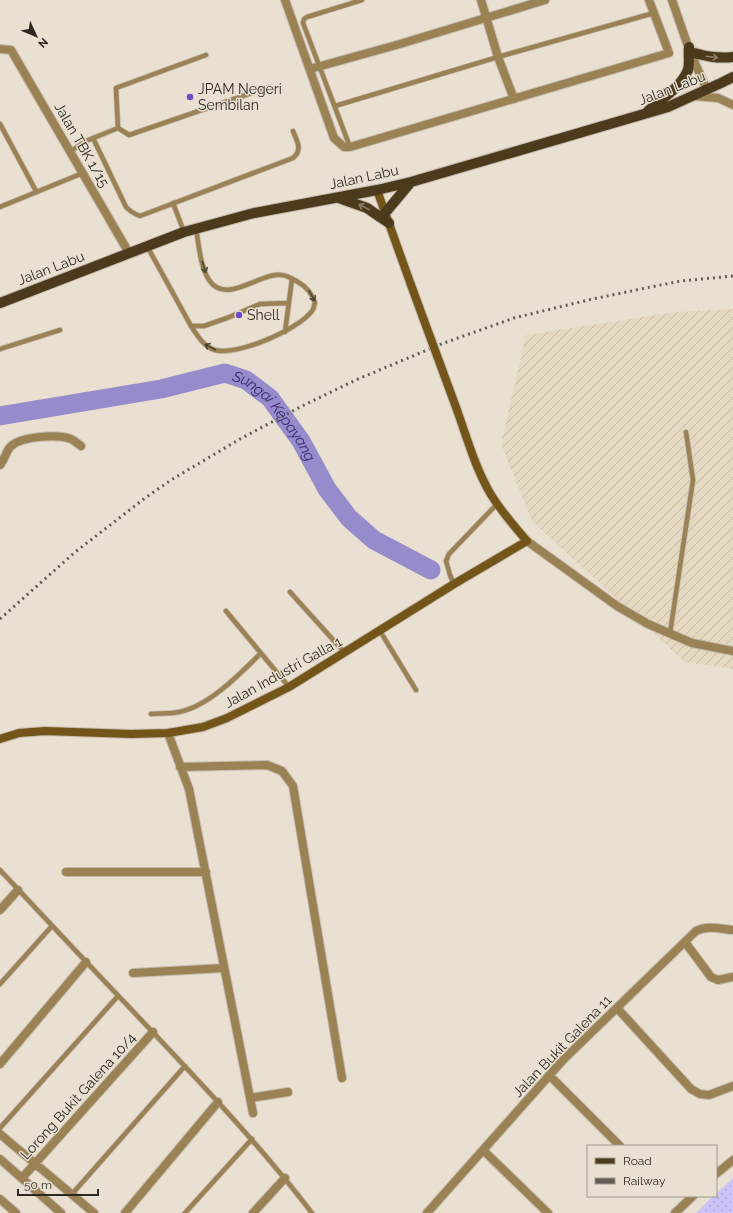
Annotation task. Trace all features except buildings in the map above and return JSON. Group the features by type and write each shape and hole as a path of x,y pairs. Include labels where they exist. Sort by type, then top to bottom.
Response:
{"main road":[{"path":"644,115 674,89 683,78 688,68 689,50 710,57 733,57"},
{"name":"Jalan Labu","path":"0,303 184,232 254,213 338,198 411,182 644,115 694,96 733,77"},
{"path":"387,218 411,182"},
{"path":"377,190 479,470 498,504 527,541"},
{"path":"338,198 367,208 387,218"},
{"name":"Jalan Industri Galla 1","path":"0,739 19,733 45,732 131,734 168,733 203,727 228,718 288,687 454,584 527,541"}],"street":[{"path":"285,0 334,138 344,148 350,148 669,54 650,0"},
{"path":"481,0 498,57 514,99"},
{"path":"310,69 546,0"},
{"path":"672,0 689,50 707,90"},
{"name":"Jalan TBK 1/15","path":"0,49 11,50 129,253"},
{"path":"694,96 718,98 733,105"},
{"path":"0,465 11,446 21,440 29,438 64,437 82,446"},
{"path":"527,541 617,606 648,624 692,643 733,651"},
{"path":"168,733 189,789 253,1113"},
{"path":"180,767 267,765 282,771 293,786 342,1078"},
{"path":"66,872 206,872"},
{"path":"0,910 18,890"},
{"name":"Jalan Bukit Galena 11","path":"427,1213 549,1075 696,931 701,928 733,930"},
{"path":"685,942 711,977 718,980 733,976"},
{"path":"0,1064 86,962"},
{"path":"133,973 224,968"},
{"path":"617,1008 691,1089 700,1094 709,1095 733,1086"},
{"name":"Lorong Bukit Galena 10/4","path":"22,1178 153,1032"},
{"path":"549,1075 619,1145"},
{"path":"250,1098 288,1092"},
{"path":"126,1213 218,1102"},
{"path":"0,1134 94,1213"},
{"path":"483,1150 548,1213"},
{"path":"0,1159 61,1213"},
{"path":"717,1173 733,1160"},
{"path":"253,1213 285,1178"},
{"path":"675,1213 692,1197"},
{"path":"0,1199 16,1213"}],"lane":[{"path":"350,148 303,23 307,17 362,0"},
{"path":"335,106 498,57 654,13"},
{"path":"118,128 116,88 206,55"},
{"path":"118,128 129,135 269,87"},
{"path":"0,124 36,191"},
{"path":"71,151 86,141 118,128"},
{"path":"93,138 126,207 130,212 140,216 293,158 298,153 299,148 293,131"},
{"path":"0,206 83,173"},
{"path":"173,203 184,232"},
{"path":"146,246 198,337 206,345 215,350 229,350 247,347 285,332 303,320 312,311 315,303 312,295 304,286 281,274 234,289 224,289 216,286 210,281 206,274 196,229"},
{"path":"285,332 292,279"},
{"path":"191,326 204,326 260,304 288,303"},
{"path":"0,349 60,330"},
{"path":"670,633 693,480 686,432"},
{"path":"454,584 446,561 449,554 498,504"},
{"path":"290,592 345,653"},
{"path":"226,611 288,687"},
{"path":"380,631 416,690"},
{"path":"151,714 179,712 203,704 233,680 261,653"},
{"path":"0,870 252,1139 312,1213"},
{"path":"0,984 52,926"},
{"path":"0,1128 118,996"},
{"path":"72,1194 185,1066"},
{"path":"185,1213 252,1139"}],"shaded area":[{"path":"733,309 733,669 685,662 532,521 501,444 526,335 676,312"},
{"path":"733,1178 733,1213 696,1213 712,1197 717,1197 717,1193"}],"waterway":[{"name":"Sungai Kepayang","path":"0,416 161,389 225,373 246,380 270,398 301,441 327,489 349,518 374,540 431,570"}],"railway":[{"path":"0,619 74,553 145,498 171,480 240,439 302,406 358,379 444,343 514,318 588,300 681,281 733,276"}],"place":[{"name":"JPAM Negeri Sembilan","path":"190,97"},
{"name":"Shell","path":"239,315"}]}
